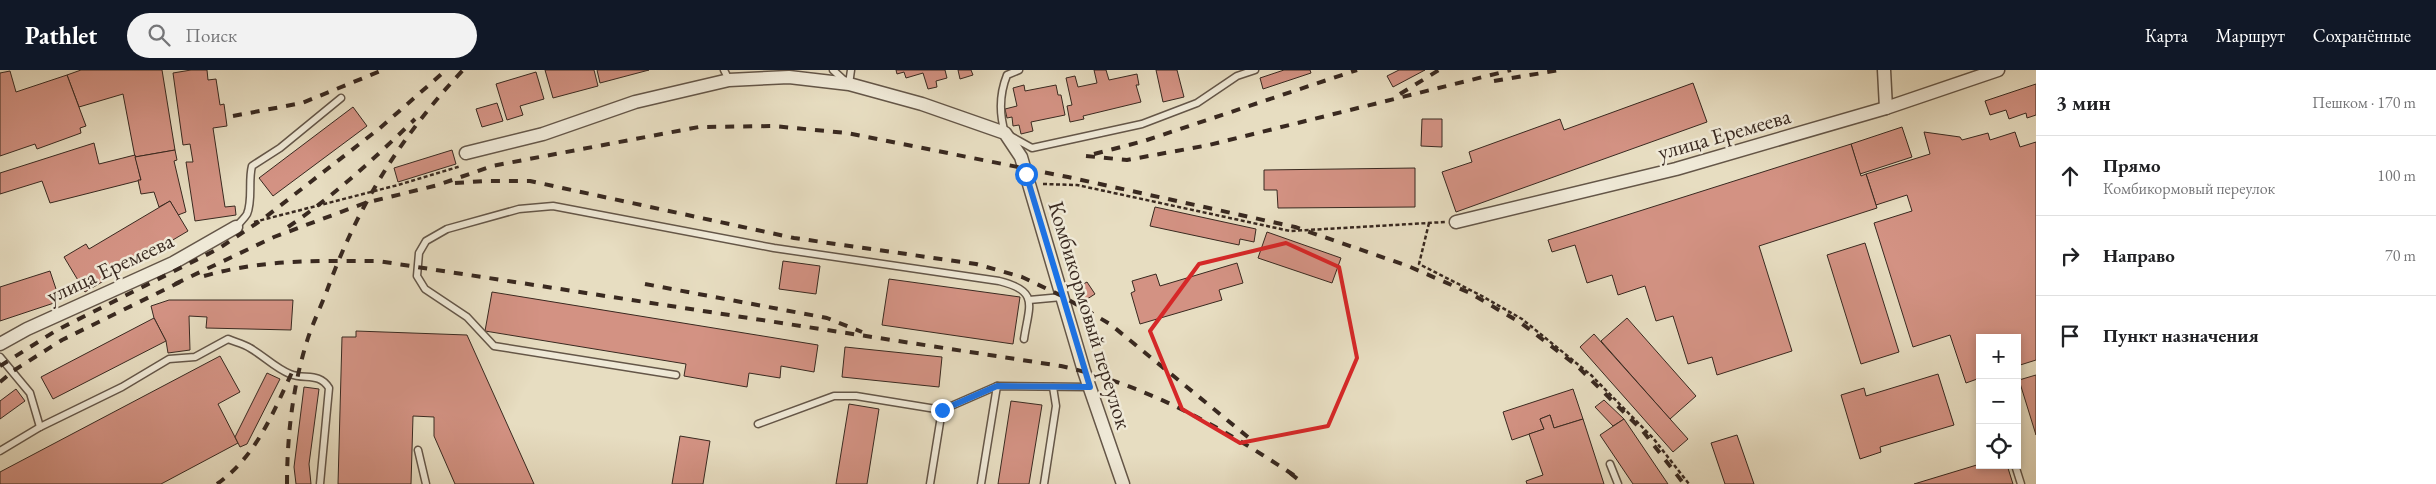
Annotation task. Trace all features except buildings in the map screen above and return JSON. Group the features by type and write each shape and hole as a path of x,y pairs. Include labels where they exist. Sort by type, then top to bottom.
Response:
{"street":[{"path":"1884,70 1886,108"},
{"name":"улица Еремеева","path":"1456,222 1667,171 1886,108 1998,70"},
{"path":"466,152 543,134 634,102 727,75 789,77 849,84 922,104 1004,133"},
{"name":"Комбикормовый переулок","path":"1004,133 1021,157 1090,387 1123,484"},
{"name":"улица Еремеева","path":"0,344 27,329 173,263 236,227"}],"lane":[{"path":"833,70 849,84"},
{"path":"849,84 851,70"},
{"path":"1019,70 1007,75 1002,89 1000,117 1004,133 1032,148 1142,124 1197,103 1236,76 1255,70"},
{"path":"236,227 247,214 250,198 249,176 252,166 280,148 341,98"},
{"path":"676,375 494,346 467,317 425,289 417,276 419,253 426,241 447,229 519,209 553,206 774,248 999,280 1017,285 1026,292 1029,300 1024,339"},
{"path":"1029,300 1062,297"},
{"path":"0,452 40,427 122,387 170,359 195,357 228,340 248,346 284,371 297,376 314,376 324,381 329,388 320,484"},
{"path":"0,357 30,393 40,427"},
{"path":"758,424 834,396 856,396 942,410 997,386 1090,387"},
{"path":"982,484 997,386"},
{"path":"1044,484 1056,406 1052,387"},
{"path":"930,484 942,410"},
{"path":"418,450 426,484"},
{"path":"1610,464 1618,484"},
{"path":"2016,469 2021,484"}],"path":[{"path":"236,227 464,165 466,152"},
{"path":"1029,183 1077,185 1290,231 1456,222"},
{"path":"1429,223 1419,264 1522,319 1584,369 1653,438 1689,484"}],"highlighted area":[{"path":"1286,243 1339,267 1357,358 1328,426 1240,443 1182,409 1150,331 1199,264"}],"railway":[{"path":"233,116 302,103 383,70"},
{"path":"0,366 57,330 218,249 263,219 380,128 446,70"},
{"path":"287,484 288,447 298,373 310,331 341,255 369,198 402,145 441,94 463,70"},
{"path":"1094,154 1144,141 1357,70"},
{"path":"1400,94 1439,70"},
{"path":"1086,156 1127,160 1209,145 1511,70"},
{"path":"1494,81 1560,70"},
{"path":"288,227 354,176 415,119"},
{"path":"175,284 274,237 365,203 438,185 492,166 699,127 773,126 847,133 1068,177 1295,227 1408,266 1470,293 1521,323 1576,365 1642,430 1684,484"},
{"path":"455,183 530,181 794,238 976,264 1022,277 1062,296 1110,324 1254,442"},
{"path":"204,276 248,266 290,262 378,261 1061,366 1093,374 1154,396 1212,425 1295,476"},
{"path":"0,382 13,371 62,340 180,282"},
{"path":"645,284 827,318 862,332"},
{"path":"217,484 244,460 264,431 295,366"},
{"path":"1290,473 1304,484"}],"route":[{"path":"942,410 997,386 1090,387 1026,174"}]}
